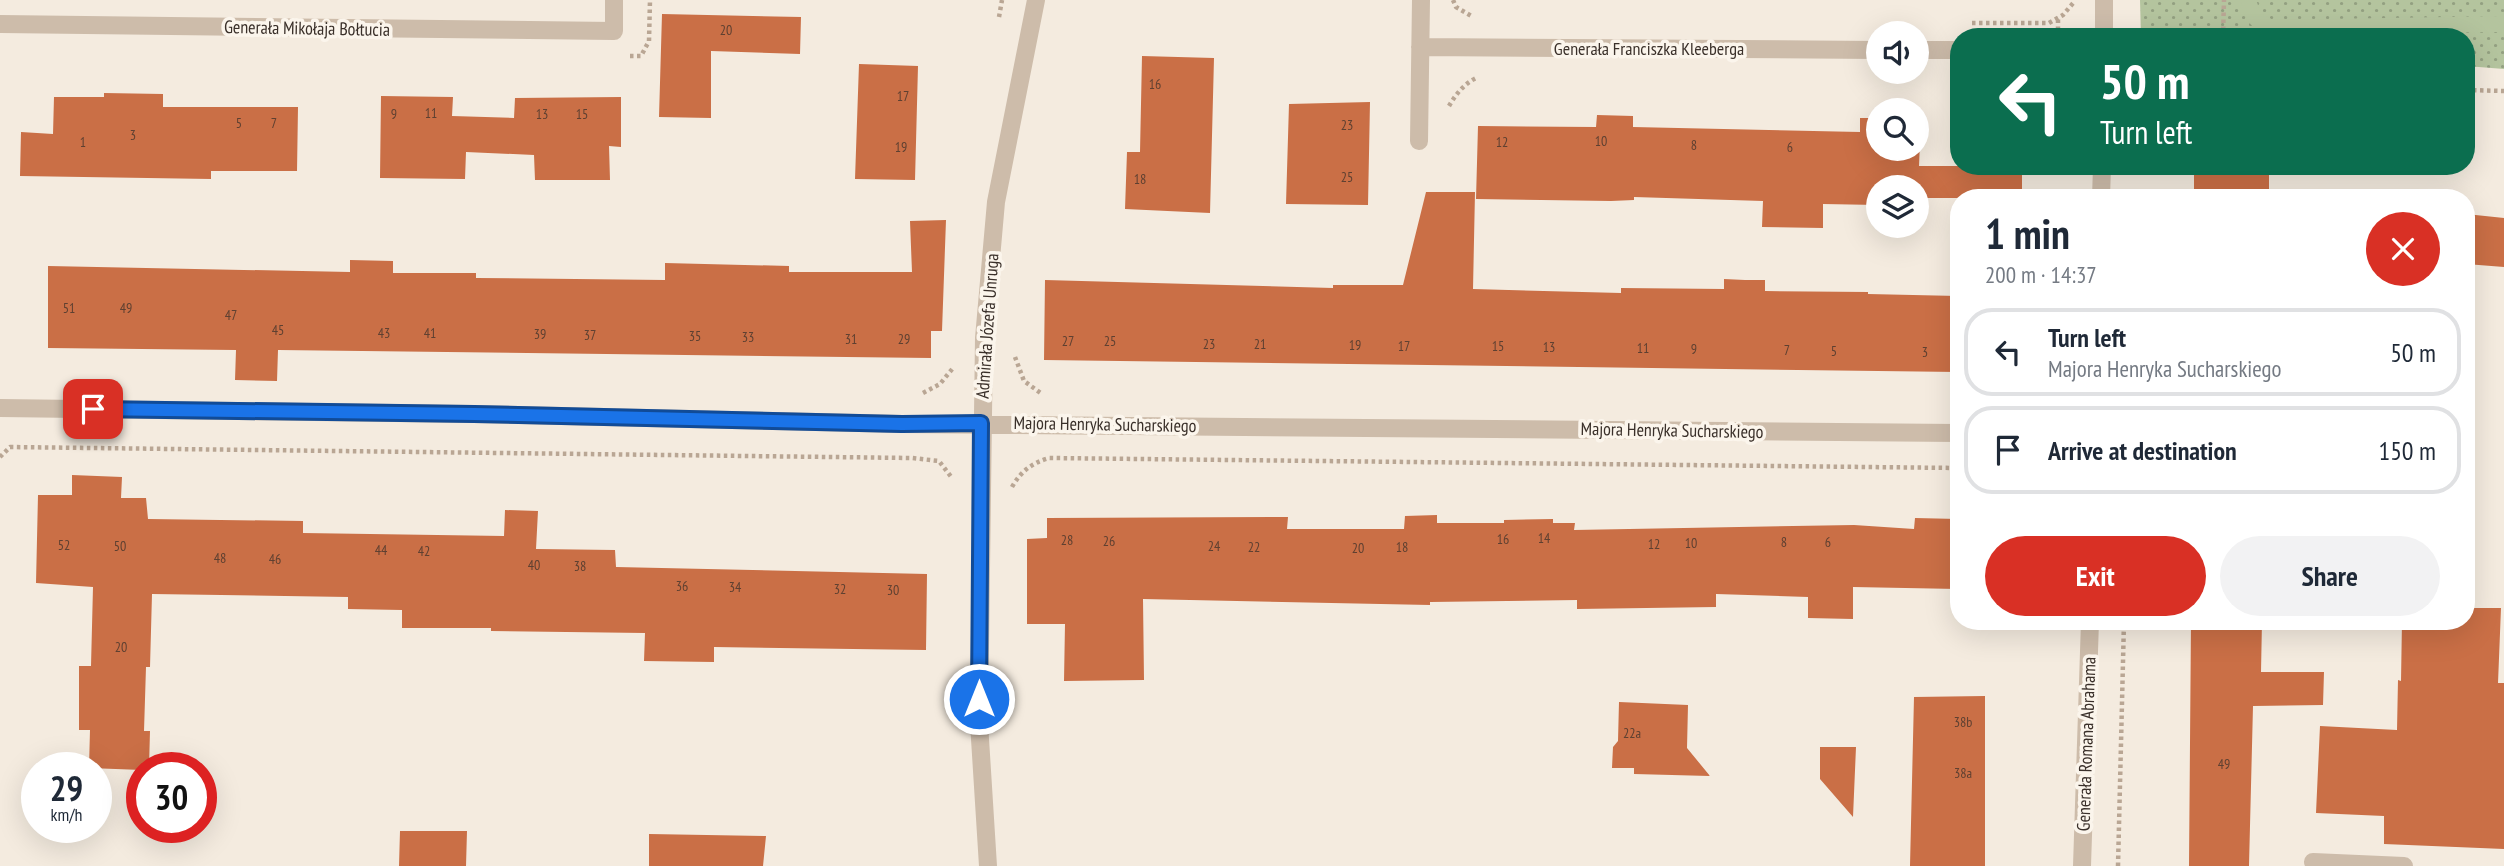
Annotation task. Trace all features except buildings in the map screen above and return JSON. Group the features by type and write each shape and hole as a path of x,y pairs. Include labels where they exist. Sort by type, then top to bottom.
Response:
{"street":[{"name":"Generała Mikołaja Bołtucia","path":"0,24 614,31 614,0"},
{"name":"Admirała Józefa Unruga","path":"988,866 979,723 984,334 996,202 1036,0"},
{"path":"1419,141 1421,0"},
{"path":"2104,0 2104,28"},
{"name":"Generała Franciszka Kleeberga","path":"1420,47 1866,50"},
{"path":"1929,50 1950,50"},
{"name":"Majora Henryka Sucharskiego","path":"0,408 888,423 1950,433"},
{"name":"Generała Romana Abrahama","path":"2082,866 2090,630"},
{"path":"2313,862 2404,866"}],"path":[{"path":"2222,28 2224,0"},
{"path":"2058,18 2058,28"},
{"path":"2475,90 2504,91"},
{"path":"1012,348 1024,380 1045,396"},
{"path":"914,395 925,393 940,384 956,364"},
{"path":"0,457 10,447 912,458 939,461 954,480"},
{"path":"1017,479 1035,462 1049,458 1950,468"},
{"path":"2118,866 2124,630"}],"green space":[{"path":"2140,0 2504,0 2504,69 2475,67 2475,28 2141,28"},
{"path":"2241,0 2256,0 2261,13 2273,20 2504,16 2504,32 2475,32 2475,28 2255,28 2243,11"}],"route":[{"path":"93,409 902,424 981,423 979,699"}]}
